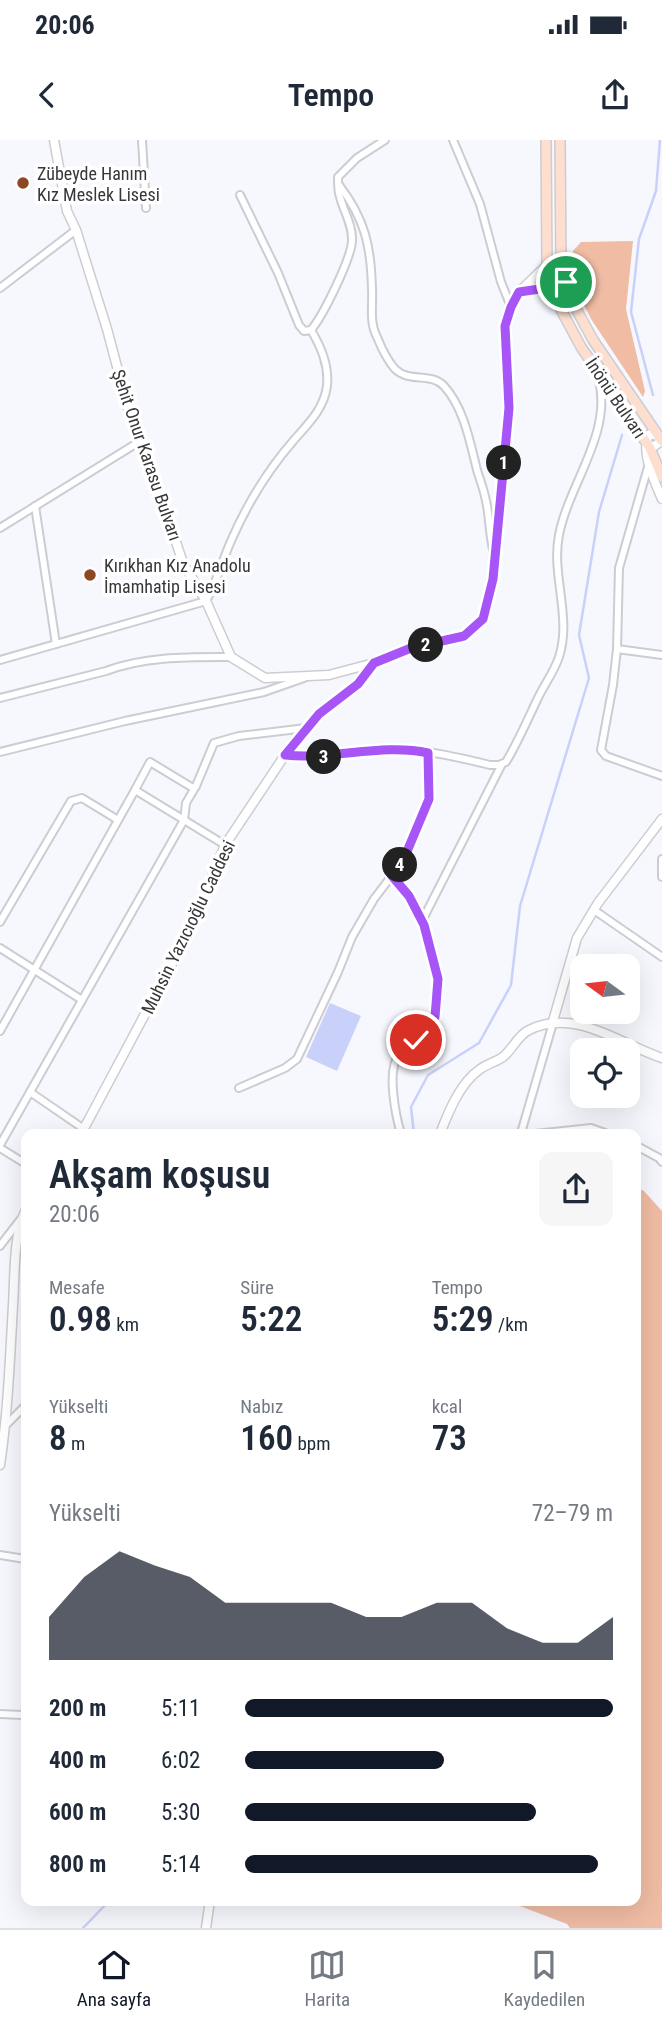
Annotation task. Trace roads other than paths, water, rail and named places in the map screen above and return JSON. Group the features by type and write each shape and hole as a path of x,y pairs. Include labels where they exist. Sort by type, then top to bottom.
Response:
{"main road":[{"name":"İnönü Bulvarı","path":"546,140 547,265 560,308 596,368 648,444 662,477"},
{"name":"İnönü Bulvarı","path":"560,140 561,263 573,303 593,340 661,437"}],"street":[{"name":"Şehit Onur Karasu Bulvarı","path":"54,140 67,211 76,230 107,329 129,412 142,440 183,563 206,601 231,657"},
{"path":"142,140 146,208"},
{"path":"240,195 299,325 304,331 311,330 349,256 352,240 348,217 339,194 338,177 342,171 385,140"},
{"path":"453,140 480,204 501,282 511,307"},
{"path":"339,185 364,226 371,269 373,324 390,362 397,371 407,377 433,379 441,383 448,391 466,427 486,498 495,559"},
{"path":"0,288 76,230"},
{"path":"547,265 561,263"},
{"name":"Muhsin Yazıcıoğlu Caddesi","path":"84,1129 192,926 225,845 306,728 319,714 358,684 374,663 411,648 464,636 483,619 493,579 509,408 505,326 519,292 547,265"},
{"path":"519,292 554,287 566,282"},
{"path":"0,660 206,601 254,495 266,475 320,409 327,387 327,368 320,345 311,330"},
{"path":"422,921 559,657 564,621 560,595 558,538 598,425 601,385 596,368"},
{"path":"648,444 651,447 657,446 661,437"},
{"path":"0,528 142,440"},
{"path":"648,444 649,467 619,568 617,649 601,750 606,756 662,776"},
{"path":"649,467 662,499"},
{"path":"35,506 56,644"},
{"path":"617,649 662,655"},
{"path":"0,698 122,665 186,657 231,657 265,678 329,675 374,663"},
{"path":"0,752 125,721 264,692 313,676"},
{"path":"21,1161 0,1147 184,820 187,803 214,743 239,736 306,728"},
{"path":"285,755 327,757 397,750 491,765 502,764"},
{"path":"239,1088 285,1068 297,1059 352,937 374,899 403,861 429,799 428,753"},
{"path":"0,1031 150,762 193,788 196,786"},
{"path":"135,790 225,845"},
{"path":"0,922 71,802 82,798 118,820"},
{"path":"523,1129 577,938 594,910 662,819"},
{"path":"662,859 662,877"},
{"path":"392,876 409,896 422,921 438,979 435,1017 397,1057 392,1078 400,1129"},
{"path":"594,910 662,957"},
{"path":"0,948 82,999"},
{"path":"442,1129 462,1089 477,1070 505,1055 521,1035 530,1029 553,1021 574,1022 662,1058"},
{"path":"30,1092 78,1129"},
{"path":"641,1148 660,1160 662,1149"},
{"path":"0,1246 21,1218"},
{"path":"0,1465 6,1425 5,1365 21,1218"},
{"path":"6,1425 21,1410"},
{"path":"0,1555 21,1558"},
{"path":"0,1714 21,1715"},
{"path":"206,1928 209,1906"}],"water":[{"path":"330,1003 361,1016 337,1071 306,1057"}],"waterway":[{"path":"653,395 631,312 639,239 656,191 660,140"},
{"path":"413,1129 411,1107 428,1075 479,1043 511,985 520,906 589,678 579,635 599,512 622,435"},
{"path":"83,1928 104,1906"}],"place":[{"name":"Zübeyde Hanım Kız Meslek Lisesi","path":"23,183"},
{"name":"Kırıkhan Kız Anadolu İmamhatip Lisesi","path":"90,575"}]}
